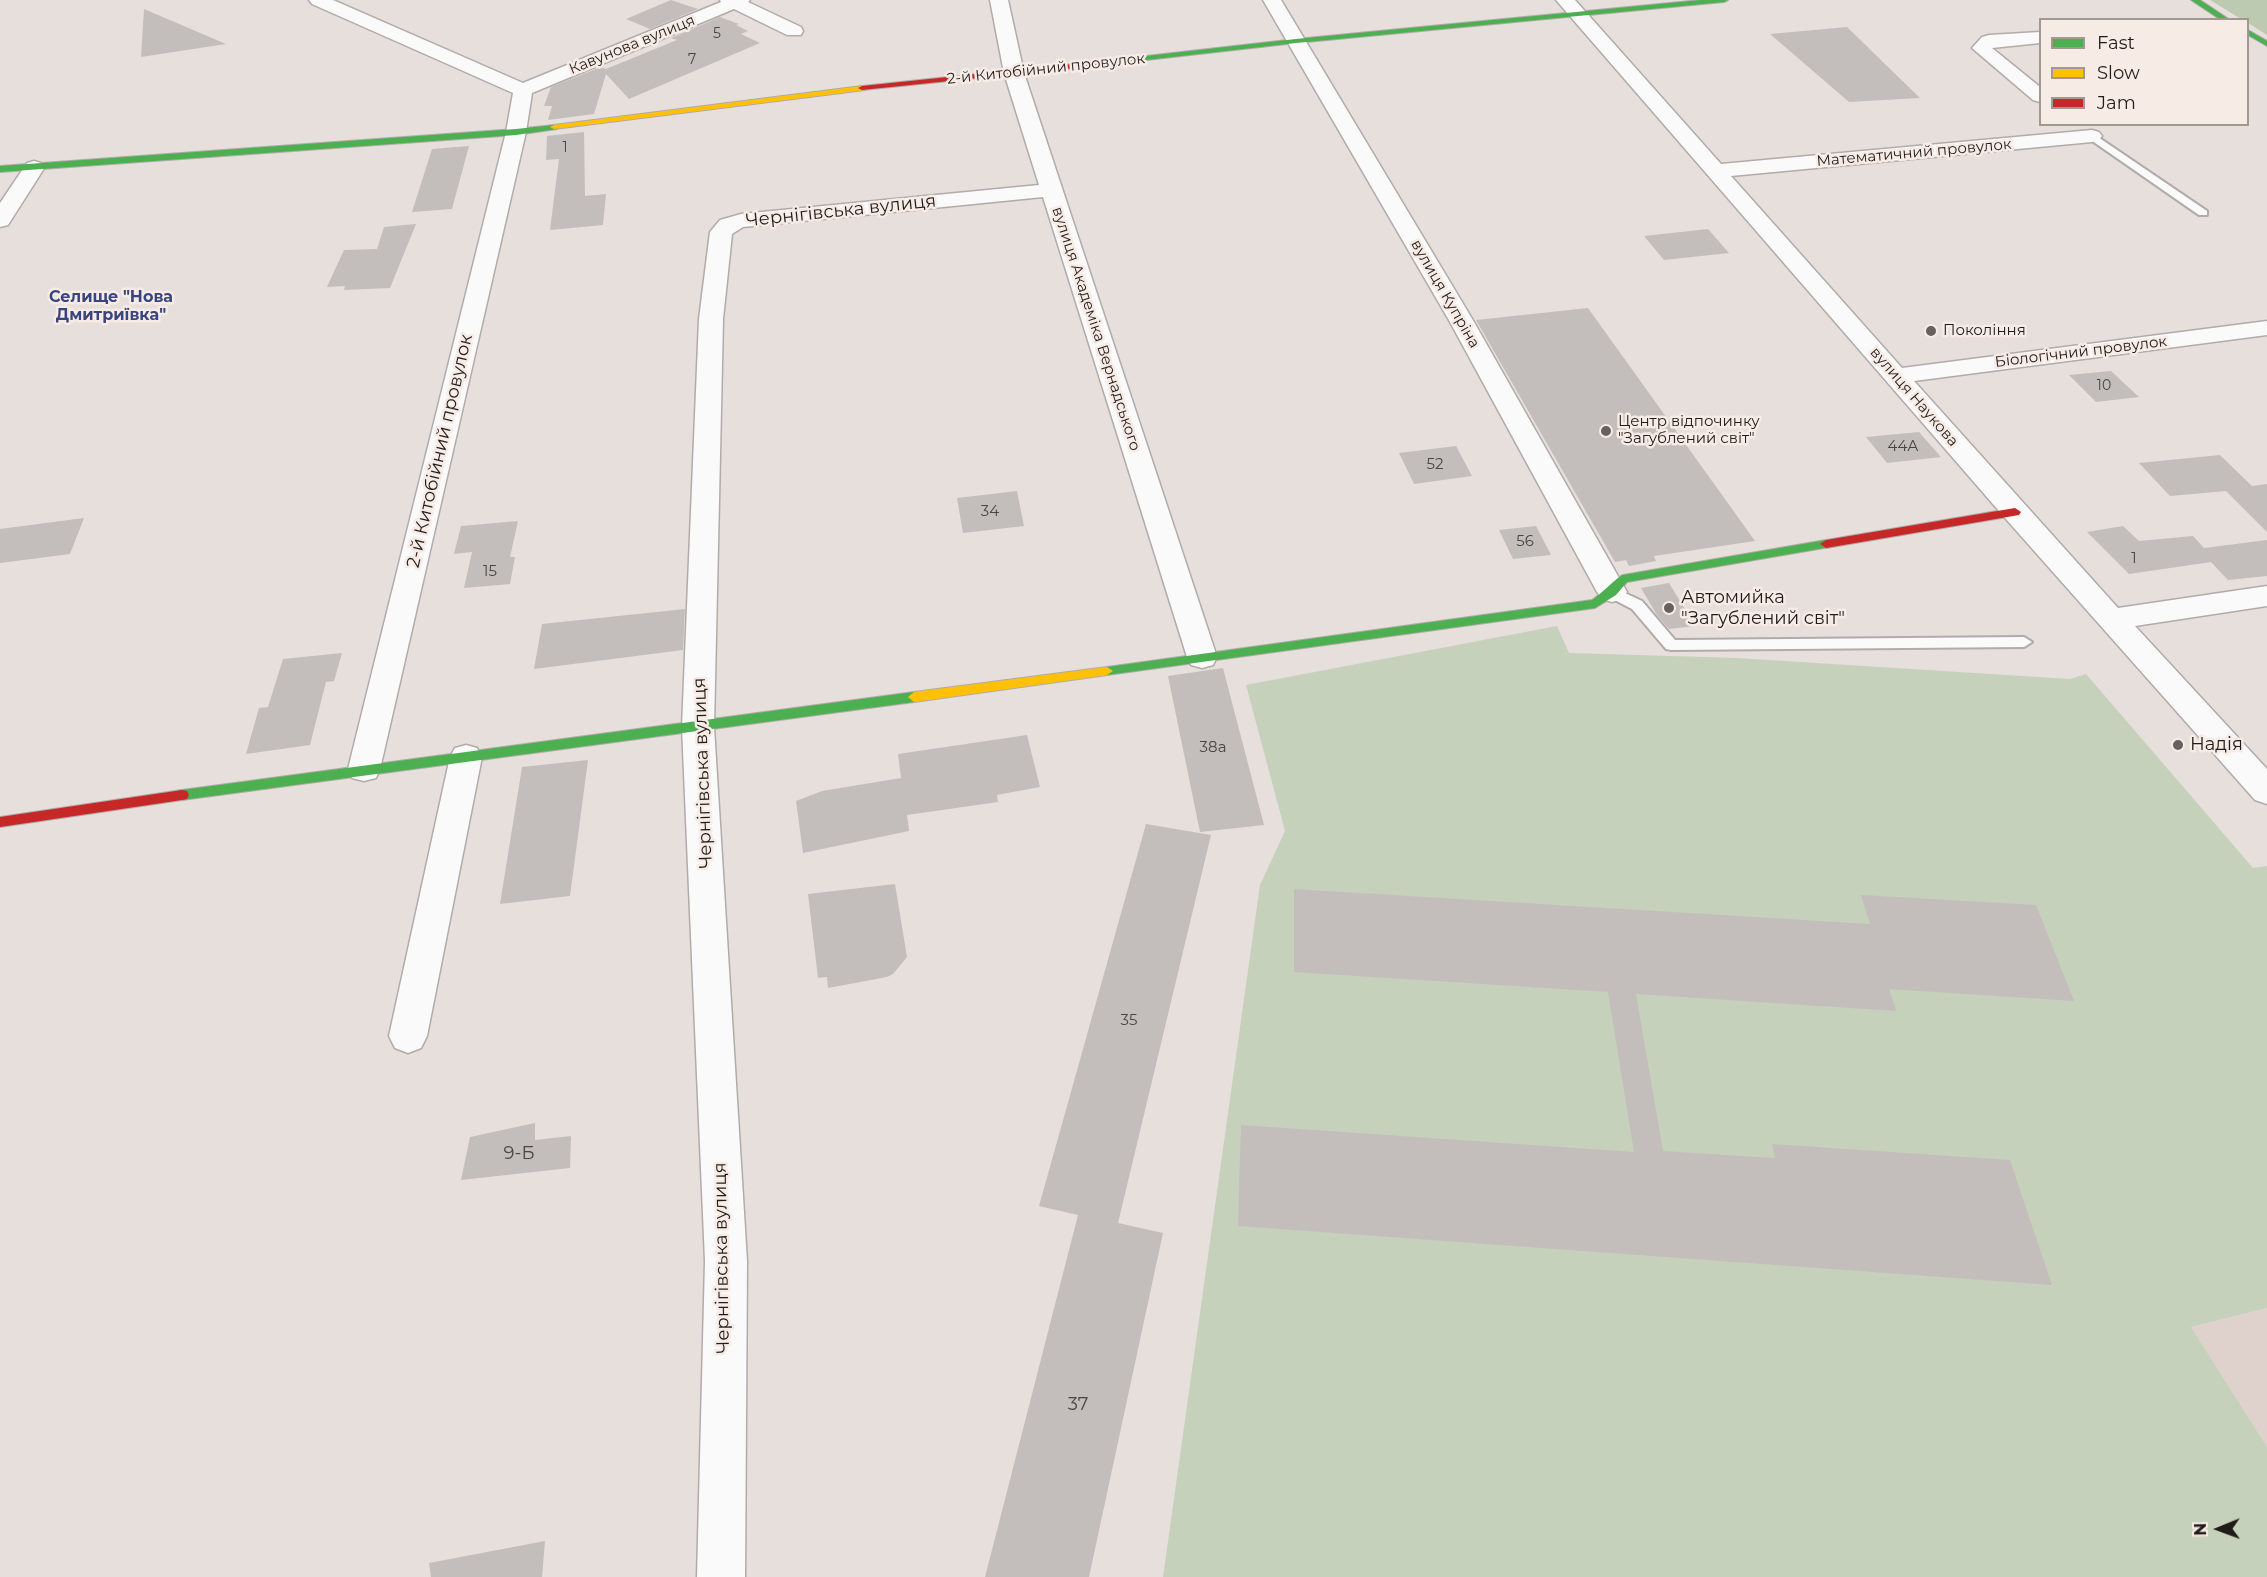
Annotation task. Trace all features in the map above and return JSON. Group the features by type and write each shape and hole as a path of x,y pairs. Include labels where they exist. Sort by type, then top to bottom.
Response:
{"street":[{"path":"318,0 522,90 516,132"},
{"name":"вулиця Академіка Вернадського","path":"999,0 1014,73 1202,657"},
{"name":"вулиця Купріна","path":"1272,0 1462,322 1612,592"},
{"name":"2-й Китобійний провулок","path":"0,169 516,132 883,85 1014,73 1571,7 1724,0"},
{"path":"2195,0 2224,18"},
{"path":"735,1 794,31"},
{"name":"Кавунова вулиця","path":"522,90 735,1"},
{"name":"вулиця Наукова","path":"1571,7 2110,619 2267,790"},
{"path":"2249,33 2267,44"},
{"path":"2039,38 1989,41 1981,48 2039,95"},
{"name":"Математичний провулок","path":"1716,171 2085,130"},
{"name":"2-й Китобійний провулок","path":"364,769 516,132"},
{"path":"0,220 34,167"},
{"name":"Чернігівська вулиця","path":"721,1577 726,1262 698,727 711,319 721,232 728,225 741,221 1052,190"},
{"name":"Біологічний провулок","path":"1896,376 2267,328"},
{"path":"0,822 364,769 698,727 1595,604 1612,592 1623,579 2015,512"},
{"path":"2110,619 2267,597"},
{"path":"408,1036 466,757"}],"lane":[{"path":"2085,130 2204,213"},
{"path":"1612,592 1637,605 1671,645 2024,642"}],"shaded area":[{"path":"2267,1308 2267,1447 2191,1327"}],"green space":[{"path":"2210,0 2267,0 2267,35 2249,24 2249,18 2239,18"},
{"path":"1557,626 1569,653 1737,658 2070,679 2086,674 2253,868 2267,866 2267,1308 2191,1327 2267,1447 2267,1577 1163,1577 1260,885 1285,831 1246,685"}],"building":[{"path":"671,0 698,9 650,29 626,19"},
{"path":"144,9 226,44 141,57"},
{"path":"720,17 739,24 736,25 748,31 741,34 760,43 629,99 606,74 594,114 548,120 552,106 544,106 551,87 601,67 606,69 677,40 671,38"},
{"path":"1847,27 1920,98 1849,102 1770,34"},
{"path":"584,132 585,196 606,194 603,225 550,230 559,159 546,160 547,136"},
{"path":"469,146 452,209 412,212 432,149"},
{"path":"416,224 390,288 344,290 345,286 327,287 344,250 377,249 384,227"},
{"path":"1708,229 1729,253 1664,260 1644,236"},
{"name":"Центр відпочинку \"Загублений світ\"","path":"1588,308 1755,541 1654,556 1656,561 1629,566 1626,560 1615,562 1476,320"},
{"path":"2111,371 2139,397 2096,402 2069,375"},
{"path":"1919,432 1941,457 1887,463 1866,437"},
{"path":"1456,446 1472,476 1414,484 1399,453"},
{"path":"2220,455 2252,486 2267,484 2267,532 2226,491 2170,496 2139,463"},
{"path":"1017,491 1024,526 963,533 957,498"},
{"path":"84,518 70,554 0,563 0,529"},
{"path":"518,521 510,557 515,557 510,584 464,588 472,552 454,554 461,526"},
{"path":"1536,526 1551,555 1513,559 1499,530"},
{"path":"2123,526 2139,541 2193,536 2204,548 2267,540 2267,576 2228,580 2211,562 2129,574 2087,532"},
{"name":"Автомийка \"Загублений світ\"","path":"1669,583 1695,626 1669,629 1657,615 1641,588"},
{"path":"685,609 683,650 534,669 542,624"},
{"path":"342,653 334,681 326,682 310,745 246,754 259,708 268,707 283,659"},
{"path":"1223,668 1264,825 1200,832 1168,676"},
{"path":"1027,735 1040,787 997,795 998,802 907,815 909,831 803,853 796,801 822,791 901,778 898,754"},
{"path":"588,760 570,896 500,904 522,767"},
{"path":"1146,824 1211,835 1118,1223 1163,1233 1089,1577 985,1577 1078,1215 1039,1206"},
{"path":"895,884 907,957 893,974 887,977 828,988 827,977 818,978 808,894"},
{"path":"1294,889 1870,924 1861,895 2036,905 2074,1001 1889,989 1896,1011 1636,994 1663,1151 1775,1158 1772,1144 2010,1160 2052,1285 1238,1226 1241,1125 1634,1152 1608,992 1294,972"},
{"path":"535,1123 535,1140 571,1136 570,1168 461,1180 470,1137"},
{"path":"545,1541 542,1577 431,1577 429,1563"}],"traffic: fast":[{"path":"1111,62 1296,41 1724,0"},
{"path":"2195,0 2224,18"},
{"path":"2249,33 2267,44"},
{"path":"0,169 516,132 554,127"},
{"path":"1107,671 1595,604 1612,592 1623,579 1826,544"},
{"path":"182,795 914,697"}],"traffic: slow":[{"path":"554,127 862,88"},
{"path":"914,697 1107,671"}],"traffic: jam":[{"path":"862,88 1111,62"},
{"path":"1826,544 2015,512"},
{"path":"0,822 182,795"}],"place":[{"name":"Покоління","path":"1931,331"},
{"name":"Центр відпочинку \"Загублений світ\"","path":"1606,431"},
{"name":"Автомийка \"Загублений світ\"","path":"1669,608"},
{"name":"Надія","path":"2178,745"}],"district":[{"name":"Селище \"Нова Дмитриївка\"","path":"111,306"}]}
